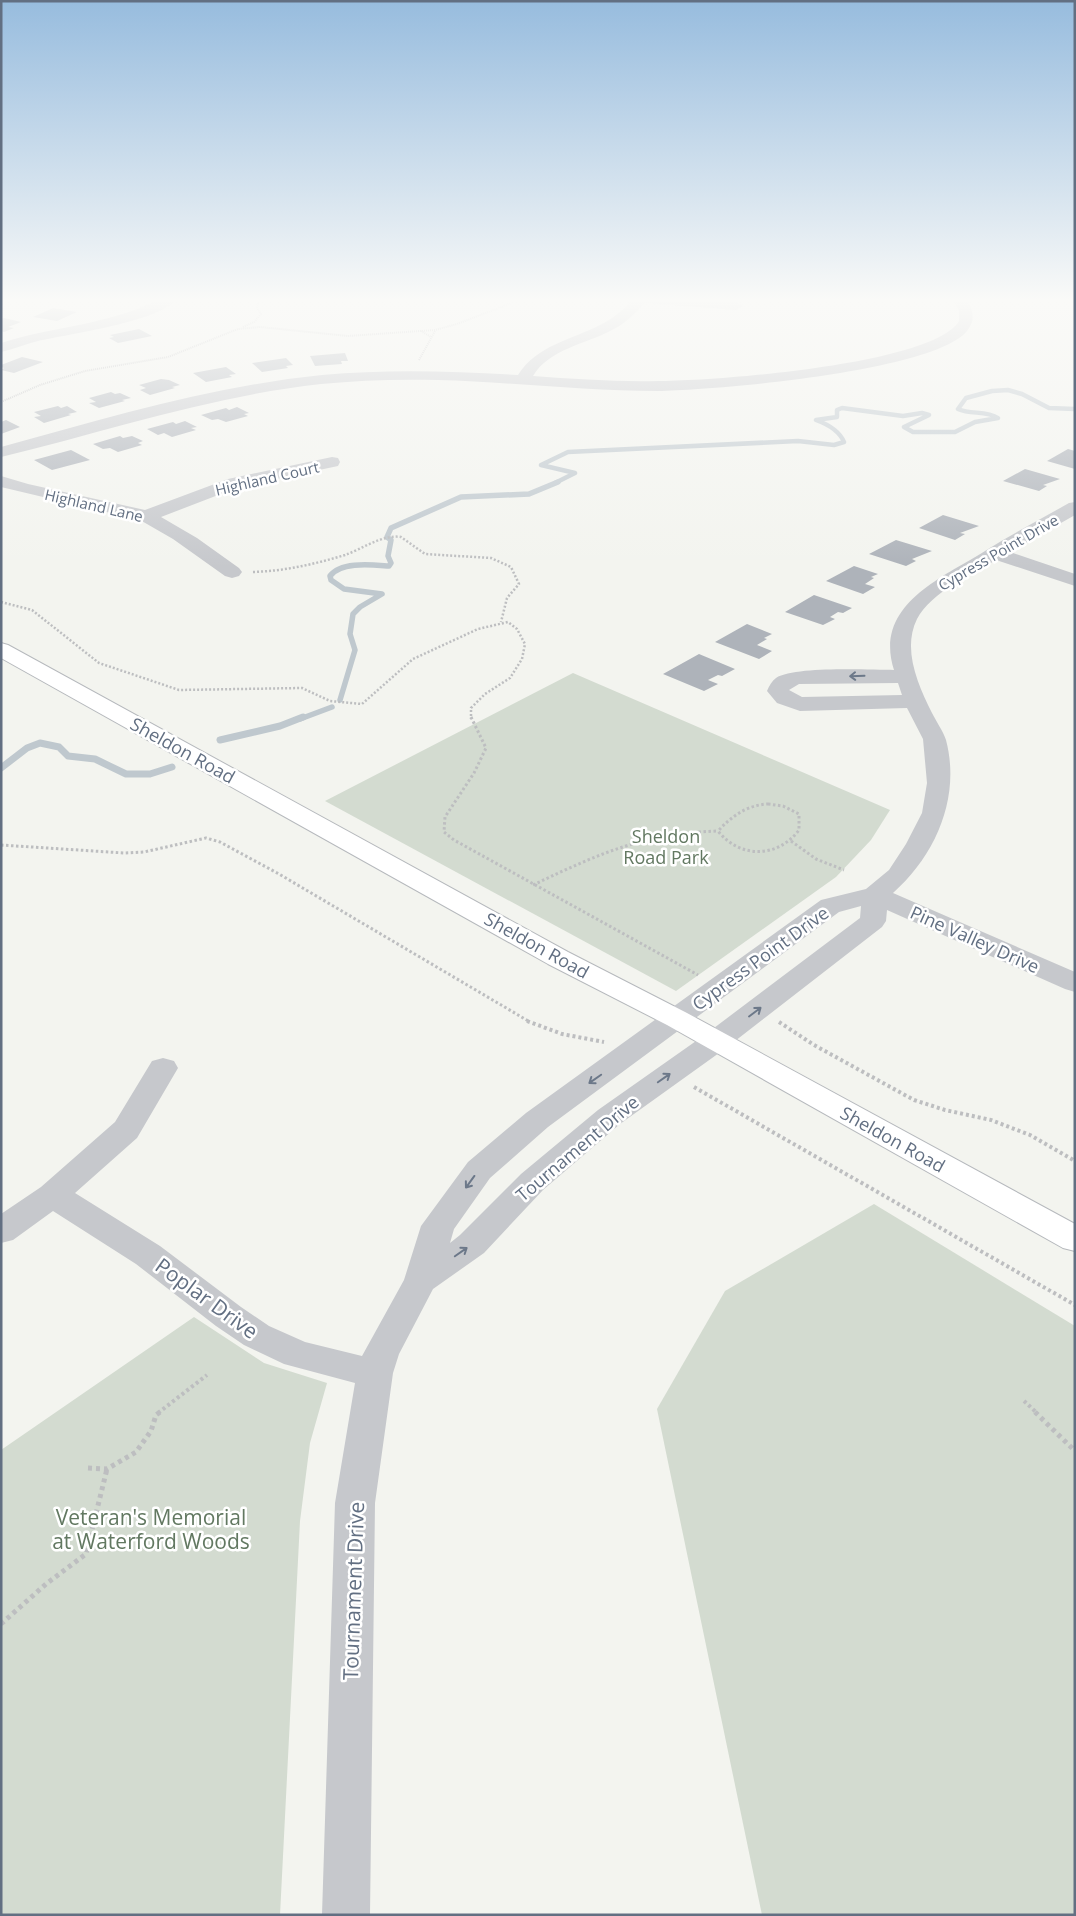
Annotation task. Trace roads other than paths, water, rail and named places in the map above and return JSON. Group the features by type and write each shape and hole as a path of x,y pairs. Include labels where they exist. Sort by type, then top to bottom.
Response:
{"main road":[{"name":"Sheldon Road","path":"1,649 558,958 677,1019 1075,1239"}],"street":[{"path":"1,452 200,399 258,388"},
{"name":"Highland Court","path":"146,516 234,483 332,462"},
{"name":"Highland Lane","path":"1,481 23,488 146,516 164,524 232,572"},
{"name":"Cypress Point Drive","path":"677,1019 830,906 875,894 898,875 919,844 934,813 939,783 934,738 915,701 901,659 900,642 907,619 919,602 933,589 1075,507"},
{"path":"993,553 1075,580"},
{"path":"906,676 799,678 783,682 779,686 778,691 782,697 800,704 915,701"},
{"path":"716,1041 873,921 875,894"},
{"name":"Pine Valley Drive","path":"875,894 1075,983"},
{"name":"Tournament Drive","path":"346,1915 355,1503 375,1373 381,1354 421,1280 438,1226 479,1170 538,1120 677,1019"},
{"name":"Tournament Drive","path":"421,1280 472,1244 532,1182 609,1117 716,1041"},
{"path":"1,1231 52,1194 126,1130 163,1068"},
{"name":"Poplar Drive","path":"52,1194 162,1265 238,1326 274,1345 304,1357 375,1373"}],"waterway":[{"path":"555,483 575,473 541,465 568,452 798,441 834,445 844,442 842,438 832,428 816,420 837,417 837,410 842,408 903,416 922,413 929,415 904,427 913,432 955,432 975,422 998,418 989,414 958,409 966,398 992,391 1008,390 1022,394 1049,408 1075,409"},
{"path":"340,700 355,650 350,634 353,614 360,607 382,594 344,589 331,580 330,576 335,571 349,566 389,566 391,563 388,556 391,540 387,537 391,528 461,497 529,494 558,482"},
{"path":"300,719 332,707"},
{"path":"220,740 280,726 303,717"},
{"path":"1,768 27,748 40,743 59,747 68,756 95,759 126,774 150,774 172,767"}],"park label":[{"name":"Sheldon Road Park","path":"666,846"},
{"name":"Veteran's Memorial at Waterford Woods","path":"151,1529"}]}
